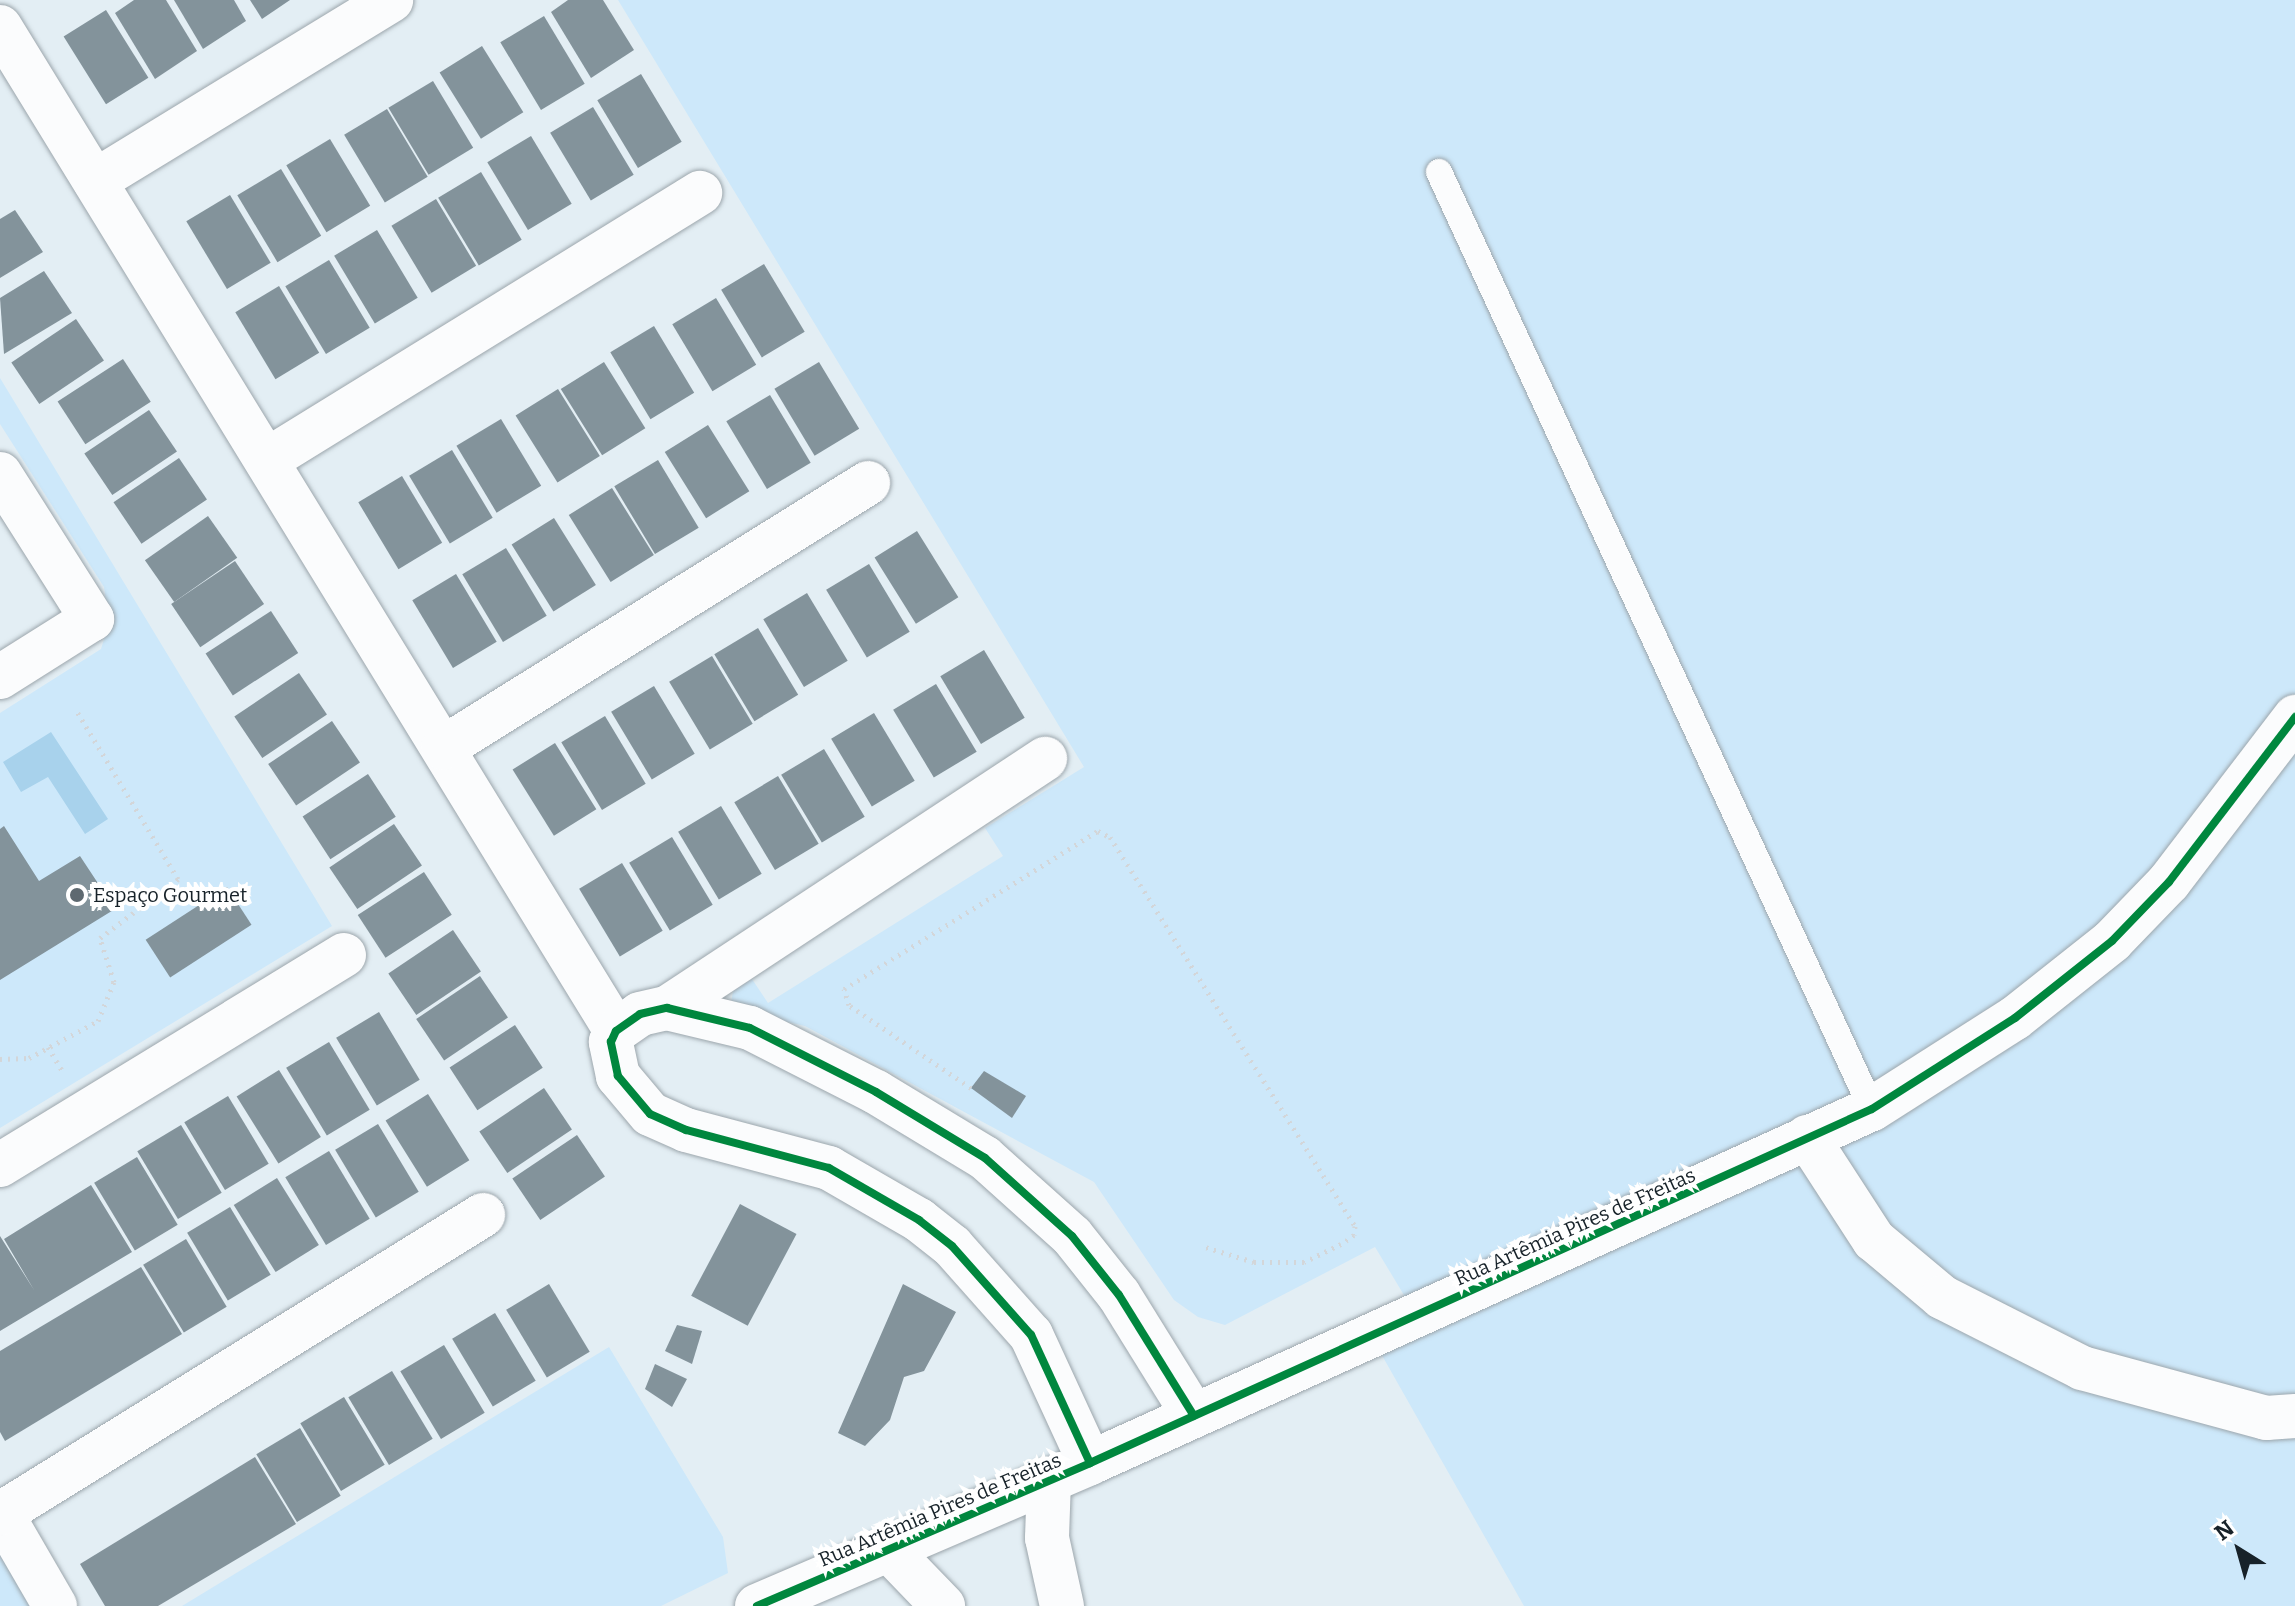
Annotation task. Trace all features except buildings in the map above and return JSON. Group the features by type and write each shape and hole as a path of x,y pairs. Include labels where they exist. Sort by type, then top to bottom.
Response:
{"street":[{"path":"95,181 391,0"},
{"path":"0,27 616,1031"},
{"path":"267,460 700,193"},
{"path":"0,474 92,619 0,677"},
{"path":"443,748 868,483"},
{"name":"Rua Artêmia Pires de Freitas","path":"757,1606 1090,1463 1872,1109 2015,1018 2112,941 2169,882 2295,717"},
{"path":"1045,759 667,1008 640,1014 616,1031 611,1042 618,1076 650,1114 686,1130 829,1168 919,1220 952,1246 1031,1335 1090,1463"},
{"path":"0,1165 344,955"},
{"path":"667,1008 750,1028 819,1061 985,1158 1072,1236 1110,1283 1194,1416"},
{"path":"1807,1137 1874,1240 1942,1297 2082,1368 2285,1426"},
{"path":"55,1606 1,1512 483,1215"},
{"path":"1049,1480 1047,1538 1062,1606"},
{"path":"889,1550 943,1606"}],"lane":[{"path":"1439,172 1872,1109"}],"path":[{"path":"0,1059 29,1058 98,1021 114,982 100,938 178,879 76,710"},
{"path":"971,1088 849,1005 844,989 1098,831 1110,837 1355,1226 1354,1235 1304,1262 1254,1262 1202,1246"}],"shaded area":[{"path":"618,0 2295,0 2295,1606 1524,1606 1371,1336 1416,1315 1375,1247 1225,1325 1198,1317 1174,1300 1094,1182 805,1026 730,1009 733,991 752,979 768,1003 1003,856 985,828 1084,767"},
{"path":"0,378 332,926 0,1128 0,713 101,649 109,623 104,587 0,424"},
{"path":"51,732 108,819 85,834 48,777 21,792 3,762"},
{"path":"609,1347 723,1537 728,1573 661,1606 182,1606"},
{"path":"0,1550 31,1606 0,1606"}],"cycle path":[{"path":"757,1606 1090,1463 1872,1109 2015,1018 2112,941 2169,882 2295,717"},
{"path":"1090,1463 1031,1335 952,1246 919,1220 829,1168 686,1130 650,1114 618,1076 611,1042 616,1031 640,1014 667,1008 750,1028 876,1092 985,1158 1072,1236 1119,1295 1194,1416"}],"place":[{"name":"Espaço Gourmet","path":"77,895"}]}
